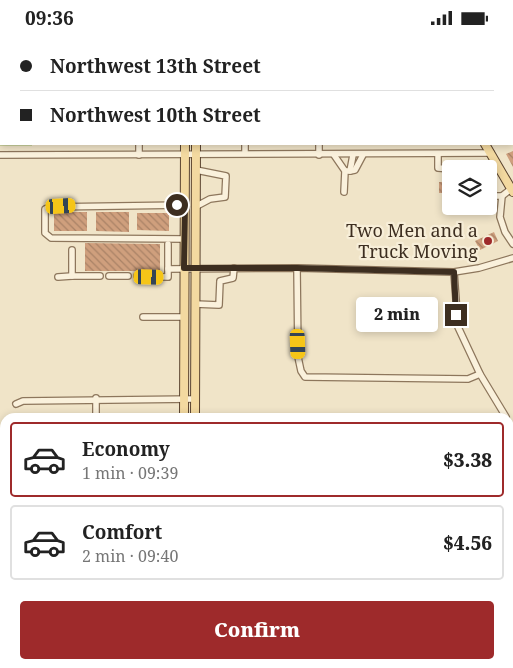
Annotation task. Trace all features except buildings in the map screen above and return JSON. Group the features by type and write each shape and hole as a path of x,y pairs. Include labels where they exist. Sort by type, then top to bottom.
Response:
{"main road":[{"path":"184,413 185,145"},
{"path":"195,413 196,145"},
{"path":"487,145 512,191"}],"street":[{"path":"139,145 139,155"},
{"path":"245,145 245,153"},
{"path":"319,155 320,145"},
{"path":"0,155 185,155 196,152 319,155 491,153"},
{"path":"438,154 438,168 442,168"},
{"path":"467,154 468,160"},
{"path":"334,155 348,171"},
{"path":"344,192 353,155"},
{"path":"348,171 355,170 363,155"},
{"path":"196,170 226,176 225,197 210,199 196,207"},
{"path":"497,196 502,196 512,191"},
{"path":"502,196 500,217 505,232 513,244"},
{"path":"184,239 51,238 45,233 46,209 50,207 72,205 185,205"},
{"path":"137,277 168,277 168,245"},
{"path":"72,250 72,276"},
{"path":"168,269 297,268 454,272 487,266 513,258"},
{"path":"195,305 219,305 220,281 233,278 234,268"},
{"path":"297,268 298,357 300,371 305,377 468,379 480,374"},
{"path":"454,272 458,327 480,374 504,413"},
{"path":"58,277 100,276"},
{"path":"109,276 128,276"},
{"path":"143,317 184,317"},
{"path":"96,399 96,413"},
{"path":"16,404 23,401 195,399"}],"green space":[{"path":"0,145 32,145 32,146"}],"place":[{"name":"Two Men and a Truck Moving","path":"488,241"}],"route":[{"path":"177,205 185,205 184,268 297,268 454,272 456,315"}]}
